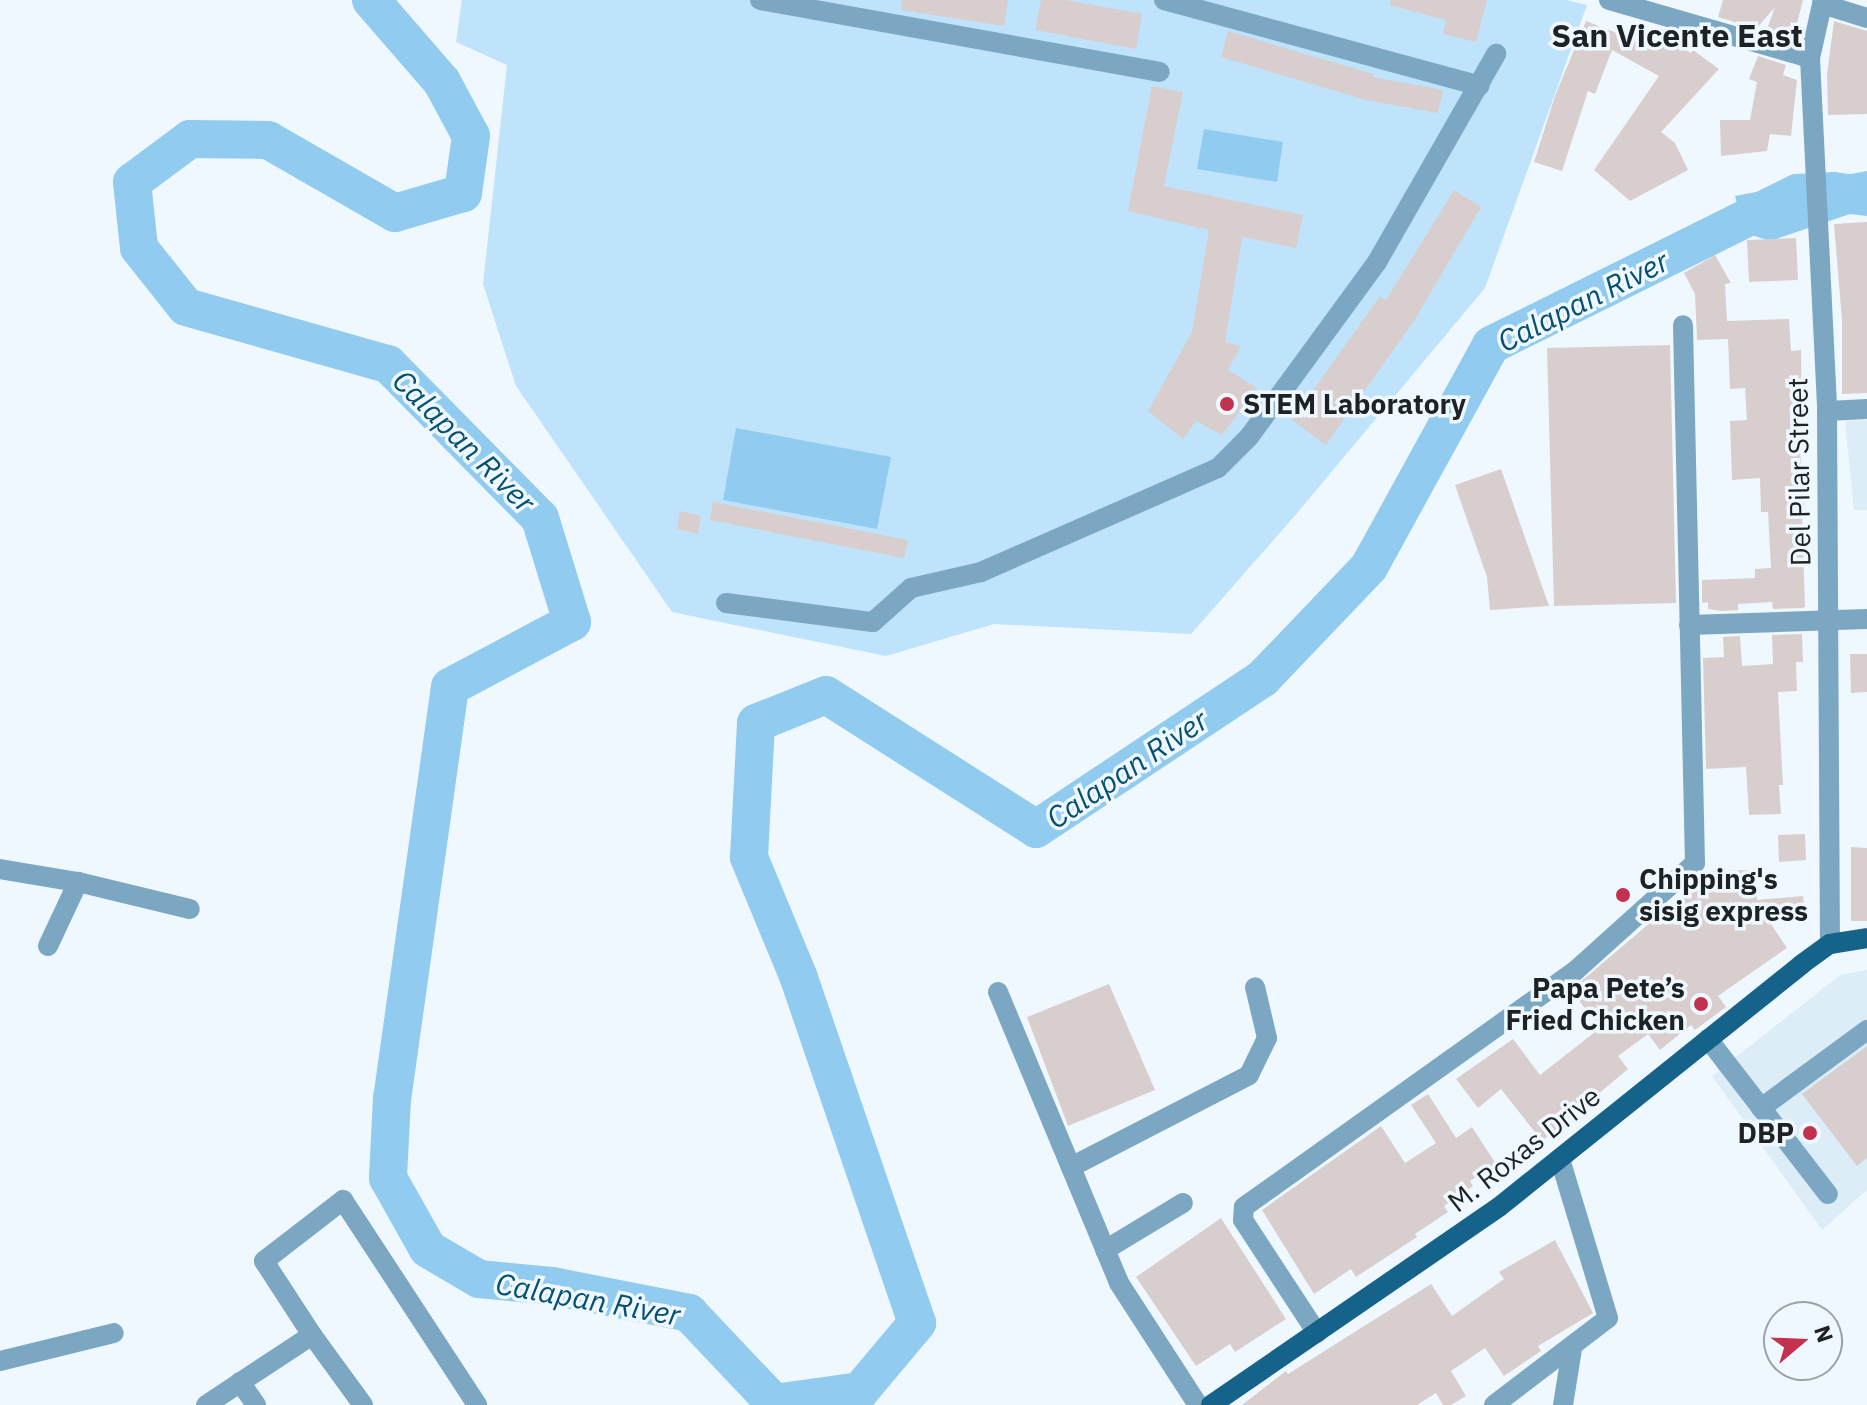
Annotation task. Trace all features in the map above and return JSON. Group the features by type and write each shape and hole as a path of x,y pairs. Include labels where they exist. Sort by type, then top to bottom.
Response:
{"main road":[{"name":"M. Roxas Drive","path":"1211,1405 1499,1207 1830,944 1867,938"}],"street":[{"path":"760,0 866,9 1160,72"},
{"path":"1164,0 1480,86"},
{"path":"1609,0 1810,58"},
{"path":"1822,2 1867,18"},
{"name":"Del Pilar Street","path":"1822,2 1810,58 1827,411 1830,944"},
{"path":"726,603 873,622 911,588 981,572 1218,468 1249,437 1377,262 1496,54"},
{"path":"1317,1333 1243,1220 1244,1207 1574,972 1695,863 1683,325"},
{"path":"1827,411 1867,409"},
{"path":"1689,625 1867,619"},
{"path":"0,869 78,882 190,909"},
{"path":"48,946 78,882"},
{"path":"1071,1167 1249,1075 1267,1038 1255,987"},
{"path":"998,992 1119,1283 1198,1405"},
{"path":"1761,1108 1867,1030"},
{"path":"1708,1039 1828,1194"},
{"path":"1494,1405 1572,1349 1608,1318 1560,1159"},
{"path":"363,1405 264,1261 343,1200 477,1405"},
{"path":"1105,1250 1183,1203"},
{"path":"0,1361 114,1333"},
{"path":"206,1405 312,1335"},
{"path":"1563,1405 1572,1349"},
{"path":"240,1382 256,1405"}],"shaded area":[{"path":"462,0 1566,0 1587,5 1485,288 1298,512 1191,634 994,624 886,656 672,612 516,386 483,284 507,65 456,42"},
{"path":"1204,129 1283,142 1277,182 1197,169"},
{"path":"1867,171 1867,216 1850,214 1770,241 1745,233 1735,196"},
{"path":"1867,420 1867,510 1854,510 1845,421"},
{"path":"736,428 891,457 877,529 723,500"},
{"name":"DBP","path":"1867,970 1867,1190 1822,1230 1712,1076 1840,975"}],"building":[{"path":"902,0 1008,0 1004,26 901,10"},
{"path":"1041,0 1066,0 1142,14 1136,49 1035,30"},
{"path":"1391,0 1487,0 1476,42 1443,34 1446,20 1390,5"},
{"path":"1723,0 1803,0 1793,39 1766,32 1775,7 1756,29 1718,17"},
{"path":"1586,21 1635,40 1643,26 1691,53 1693,50 1719,69 1661,132 1675,143 1688,170 1630,201 1594,170 1659,76 1612,50 1595,94 1588,91 1562,171 1534,162 1555,96"},
{"path":"1834,21 1867,31 1867,114 1828,115 1827,74"},
{"path":"1228,31 1373,74 1373,77 1443,90 1438,113 1366,100 1221,57"},
{"path":"1758,56 1786,65 1783,75 1797,80 1791,136 1770,134 1767,151 1721,156 1720,120 1750,120 1757,82 1749,79"},
{"path":"1152,86 1183,92 1164,186 1303,215 1296,248 1242,237 1225,342 1241,346 1228,370 1257,388 1222,435 1196,421 1183,439 1148,411 1192,332 1209,230 1128,211"},
{"path":"1454,190 1481,207 1414,321 1326,445 1292,420 1380,296 1386,300"},
{"path":"1867,222 1867,393 1842,394 1842,320 1834,224"},
{"path":"1796,238 1798,280 1749,282 1747,240"},
{"path":"1715,255 1731,283 1725,284 1727,321 1789,319 1791,351 1801,350 1802,416 1797,417 1805,510 1802,510 1805,607 1801,608 1773,609 1772,602 1738,604 1738,610 1722,611 1708,609 1708,602 1702,603 1702,580 1755,578 1755,569 1771,568 1768,512 1761,512 1760,478 1732,480 1730,421 1747,420 1745,388 1730,389 1728,339 1697,340 1695,294 1684,273"},
{"path":"1670,345 1676,603 1554,606 1547,348"},
{"path":"1501,469 1549,606 1490,610 1487,577 1455,485"},
{"path":"713,502 908,540 904,558 710,520"},
{"path":"680,511 701,516 698,534 677,529"},
{"path":"1802,634 1803,662 1796,662 1797,691 1778,692 1783,785 1779,785 1781,814 1749,815 1746,767 1706,769 1703,658 1724,657 1723,637 1740,636 1742,666 1773,664 1772,635"},
{"path":"1850,654 1867,654 1867,692 1851,693"},
{"path":"1805,834 1806,860 1779,862 1778,835"},
{"path":"1851,847 1867,848 1867,921 1851,921"},
{"path":"1757,870 1757,900 1803,896 1805,915 1767,918 1787,948 1718,996 1726,1007 1695,1030 1691,1025 1660,1050 1648,1034 1618,1056 1628,1069 1542,1141 1501,1089 1478,1108 1456,1079 1513,1039 1540,1075 1600,1028 1571,990 1711,871"},
{"path":"1109,984 1155,1090 1068,1126 1027,1017"},
{"path":"1867,1046 1867,1158 1857,1166 1802,1094"},
{"path":"1428,1094 1456,1138 1472,1127 1496,1164 1470,1181 1473,1186 1444,1206 1448,1212 1415,1234 1417,1237 1356,1277 1351,1269 1314,1294 1262,1210 1381,1126 1405,1163 1436,1143 1411,1105"},
{"path":"1221,1218 1286,1319 1235,1352 1230,1344 1196,1366 1136,1277"},
{"path":"1555,1240 1593,1313 1538,1346 1541,1351 1504,1376 1485,1348 1451,1371 1466,1396 1451,1405 1443,1405 1436,1393 1417,1405 1242,1405 1286,1371 1288,1374 1431,1284 1452,1316 1504,1279 1499,1272"}],"waterway":[{"name":"Calapan River","path":"371,0 442,82 471,136 463,193 395,213 268,140 190,139 132,182 139,248 186,307 388,364 540,518 572,622 450,687 392,1098 388,1178 428,1249 479,1279 552,1286 689,1313 774,1403 860,1391 917,1323 799,978 749,857 756,723 826,695 1036,829 1263,678 1369,567 1491,345 1797,193 1833,191 1867,196"}],"place":[{"name":"STEM Laboratory","path":"1227,404"},
{"name":"Chipping's sisig express","path":"1623,895"},
{"name":"Papa Pete’s Fried Chicken","path":"1701,1004"},
{"name":"DBP","path":"1810,1133"}],"district":[{"name":"San Vicente East","path":"1677,35"}]}
